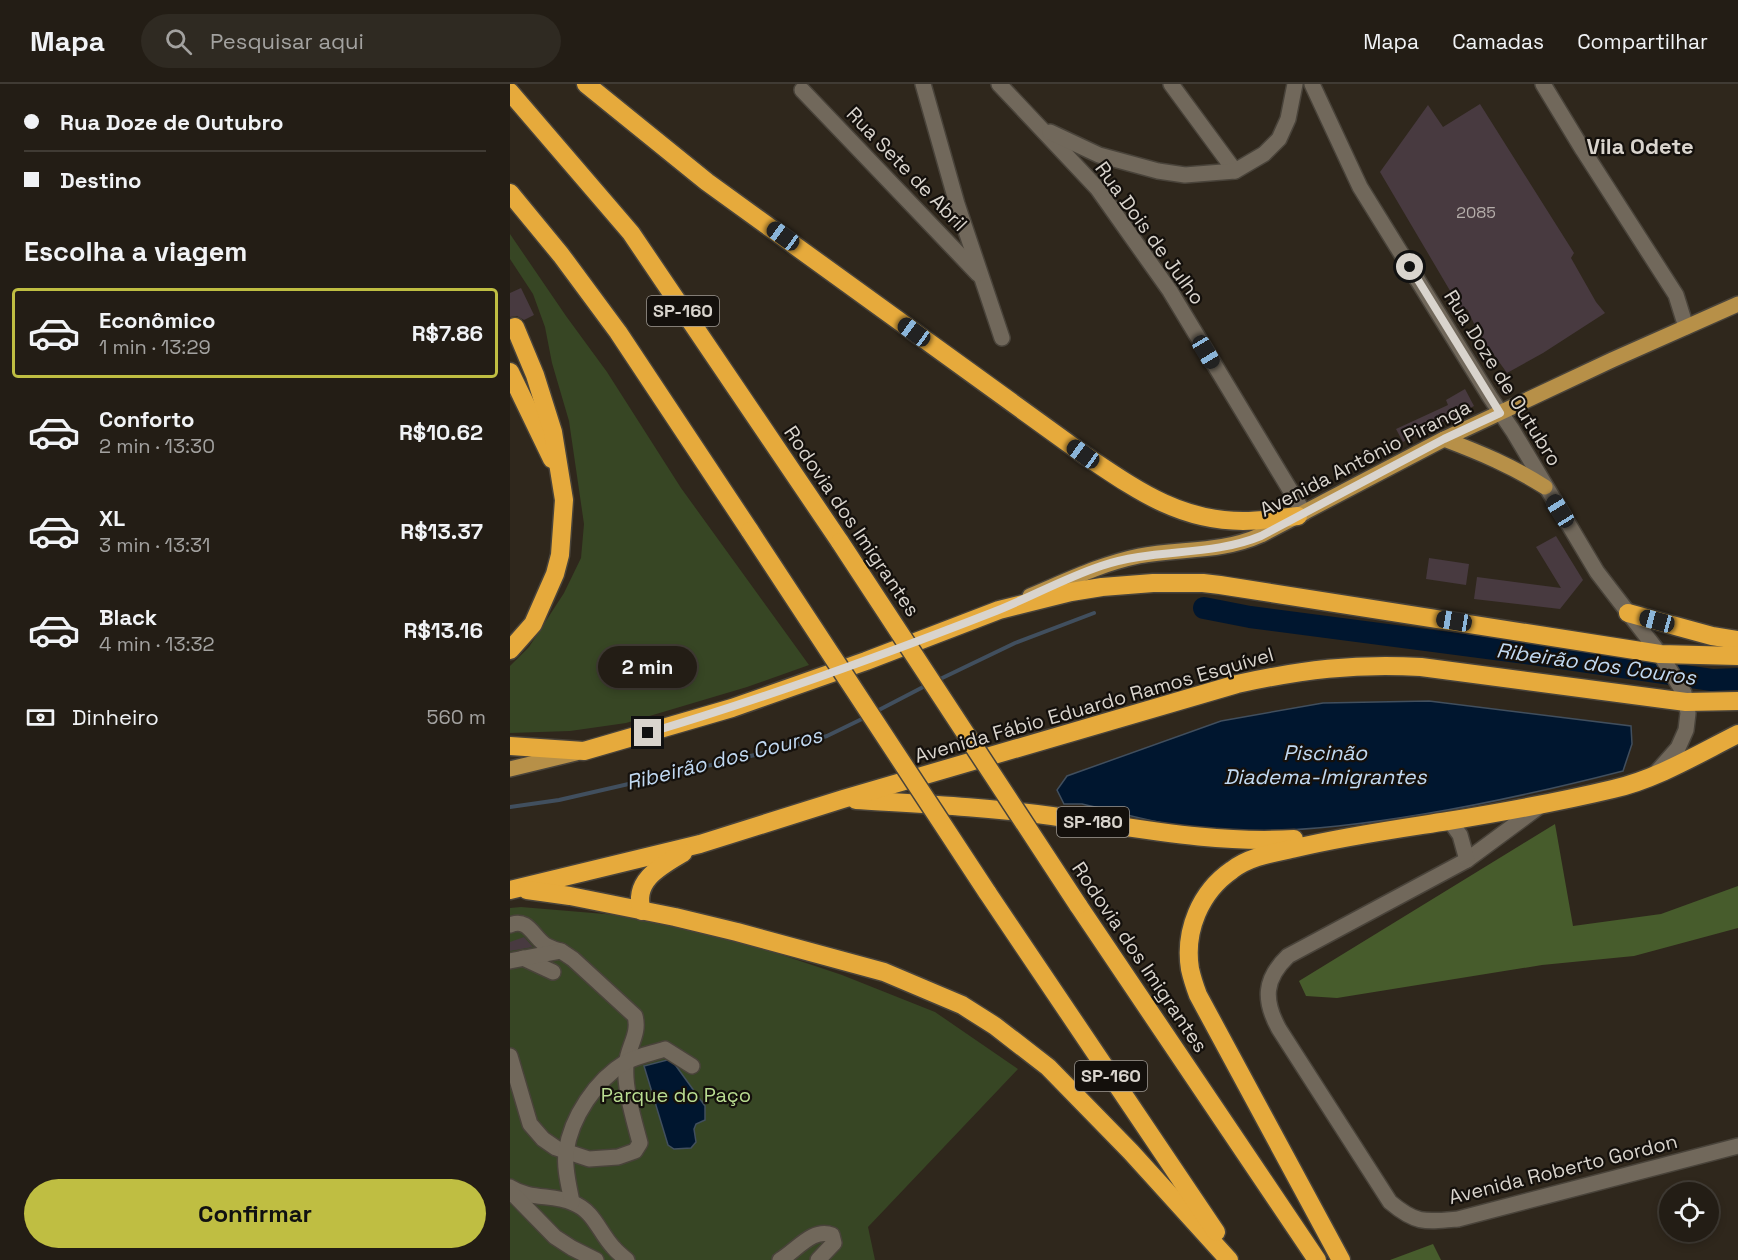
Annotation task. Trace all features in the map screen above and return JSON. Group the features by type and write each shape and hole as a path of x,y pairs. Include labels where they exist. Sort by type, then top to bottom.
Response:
{"highway":[{"path":"586,84 707,182 1073,447 1144,495 1178,510 1212,518 1242,521 1301,515"},
{"name":"Rodovia dos Imigrantes","path":"510,92 631,233 840,542 1078,905 1317,1260"},
{"name":"SP-160","path":"510,192 561,255 618,332 987,892 1234,1260"},
{"path":"510,650 533,624 555,574 560,555 564,500 553,432 544,401 515,327"},
{"path":"510,372 559,474"},
{"path":"510,746 584,751 732,708 866,661 999,610 1102,587 1153,583 1203,583 1662,657 1738,656"},
{"path":"1629,613 1712,636 1738,640"},
{"name":"Avenida Fábio Eduardo Ramos Esquível","path":"513,889 700,844 843,799 1237,684 1286,674 1378,664 1738,701"},
{"path":"1653,776 1738,734"},
{"name":"SP-180","path":"843,799 1005,810 1216,839 1277,840 1343,837 1450,821 1616,789 1653,776"},
{"path":"1341,1260 1198,995 1190,970 1189,947 1193,924 1203,901 1217,881 1233,868 1251,859 1343,837"},
{"path":"642,911 640,891 646,881 665,864 700,844"},
{"path":"513,889 570,896 737,932 884,972 962,1005 995,1026 1048,1067 1131,1152 1229,1260"}],"main road":[{"name":"Avenida Antônio Piranga","path":"999,610 1101,566 1163,552 1201,550 1241,544 1301,515 1444,439 1738,304"},
{"path":"1444,439 1487,455 1518,470 1545,487"},
{"path":"510,769 584,751"}],"street":[{"name":"Rua Dois de Julho","path":"999,84 1097,188 1170,291 1301,515"},
{"path":"1171,84 1235,171"},
{"path":"1042,129 1099,155 1158,171 1185,175 1235,171 1264,154 1279,139 1288,119 1295,84"},
{"name":"Rua Doze de Outubro","path":"1312,84 1360,187 1518,439 1597,572 1662,657 1685,697"},
{"path":"1543,84 1676,295 1686,327"},
{"path":"921,87 1002,338"},
{"name":"Rua Sete de Abril","path":"802,90 981,278"},
{"name":"SP-180","path":"1653,776 1678,748 1686,730 1688,713 1685,697"},
{"name":"Avenida Roberto Gordon","path":"1542,804 1467,860 1288,956 1276,968 1269,983 1268,998 1271,1014 1279,1029 1390,1202 1414,1219 1430,1221 1458,1219 1738,1146"},
{"path":"1450,821 1464,842 1467,860"},
{"path":"510,925 525,924 545,945 573,959 635,1016 638,1024 637,1033 627,1062 630,1101 640,1143 635,1151 618,1157 590,1159 556,1148 543,1139 530,1124 510,1056"},
{"path":"516,960 561,951"},
{"path":"516,960 553,972"},
{"path":"572,1202 566,1169 566,1151 581,1108 601,1081 627,1062 665,1049 692,1066"},
{"path":"510,1189 538,1197 572,1202 588,1211 612,1247 627,1260"},
{"path":"510,1189 555,1237 596,1260"},
{"path":"780,1260 817,1233 826,1233 832,1236 834,1243 817,1260"},
{"path":"580,1252 612,1247"}],"green space":[{"path":"510,234 607,372 681,488 809,665 747,687 626,723 570,731 510,733 510,666 529,647 564,593 581,558 584,524 569,421 552,363 545,327 533,294 510,259"},
{"path":"1555,824 1573,926 1661,914 1738,886 1738,928 1634,956 1542,965 1337,998 1306,996 1299,981"},
{"name":"Parque do Paço","path":"510,908 677,920 842,975 935,1012 1018,1069 868,1227 875,1260 510,1260"},
{"path":"1433,1244 1441,1260 1390,1260"}],"water":[{"name":"Piscinão Diadema-Imigrantes","path":"1429,701 1631,726 1632,744 1623,771 1446,811 1374,822 1302,829 1229,831 1179,826 1082,804 1064,804 1057,790 1067,776 1221,721 1323,703"},
{"path":"671,1059 705,1106 705,1120 696,1124 694,1129 696,1142 691,1148 674,1149 668,1145 644,1066"}],"building":[{"path":"1480,104 1574,253 1571,258 1596,302 1605,313 1507,373 1479,334 1467,309 1462,311 1380,172 1428,105 1443,127"},
{"path":"521,288 534,315 524,320 517,316 510,317 510,293"},
{"path":"1465,389 1474,406 1403,442 1396,429 1448,405 1446,400"},
{"path":"1556,536 1583,580 1560,609 1474,599 1477,577 1561,588 1536,547"},
{"path":"1429,558 1469,564 1466,585 1426,579"},
{"path":"524,937 533,947 510,951 510,942"}],"waterway":[{"name":"Ribeirão dos Couros","path":"1204,608 1250,617 1712,680 1738,679"},
{"name":"Ribeirão dos Couros","path":"936,681 1015,643 1094,613"},
{"name":"Ribeirão dos Couros","path":"875,712 927,685"},
{"name":"Ribeirão dos Couros","path":"510,807 559,800 785,748 827,736 866,717"}],"district":[{"name":"Vila Odete","path":"1640,146"}],"route":[{"path":"648,733 732,708 866,661 999,610 1101,566 1163,552 1201,550 1241,544 1261,536 1444,439 1500,413 1410,267"}]}
